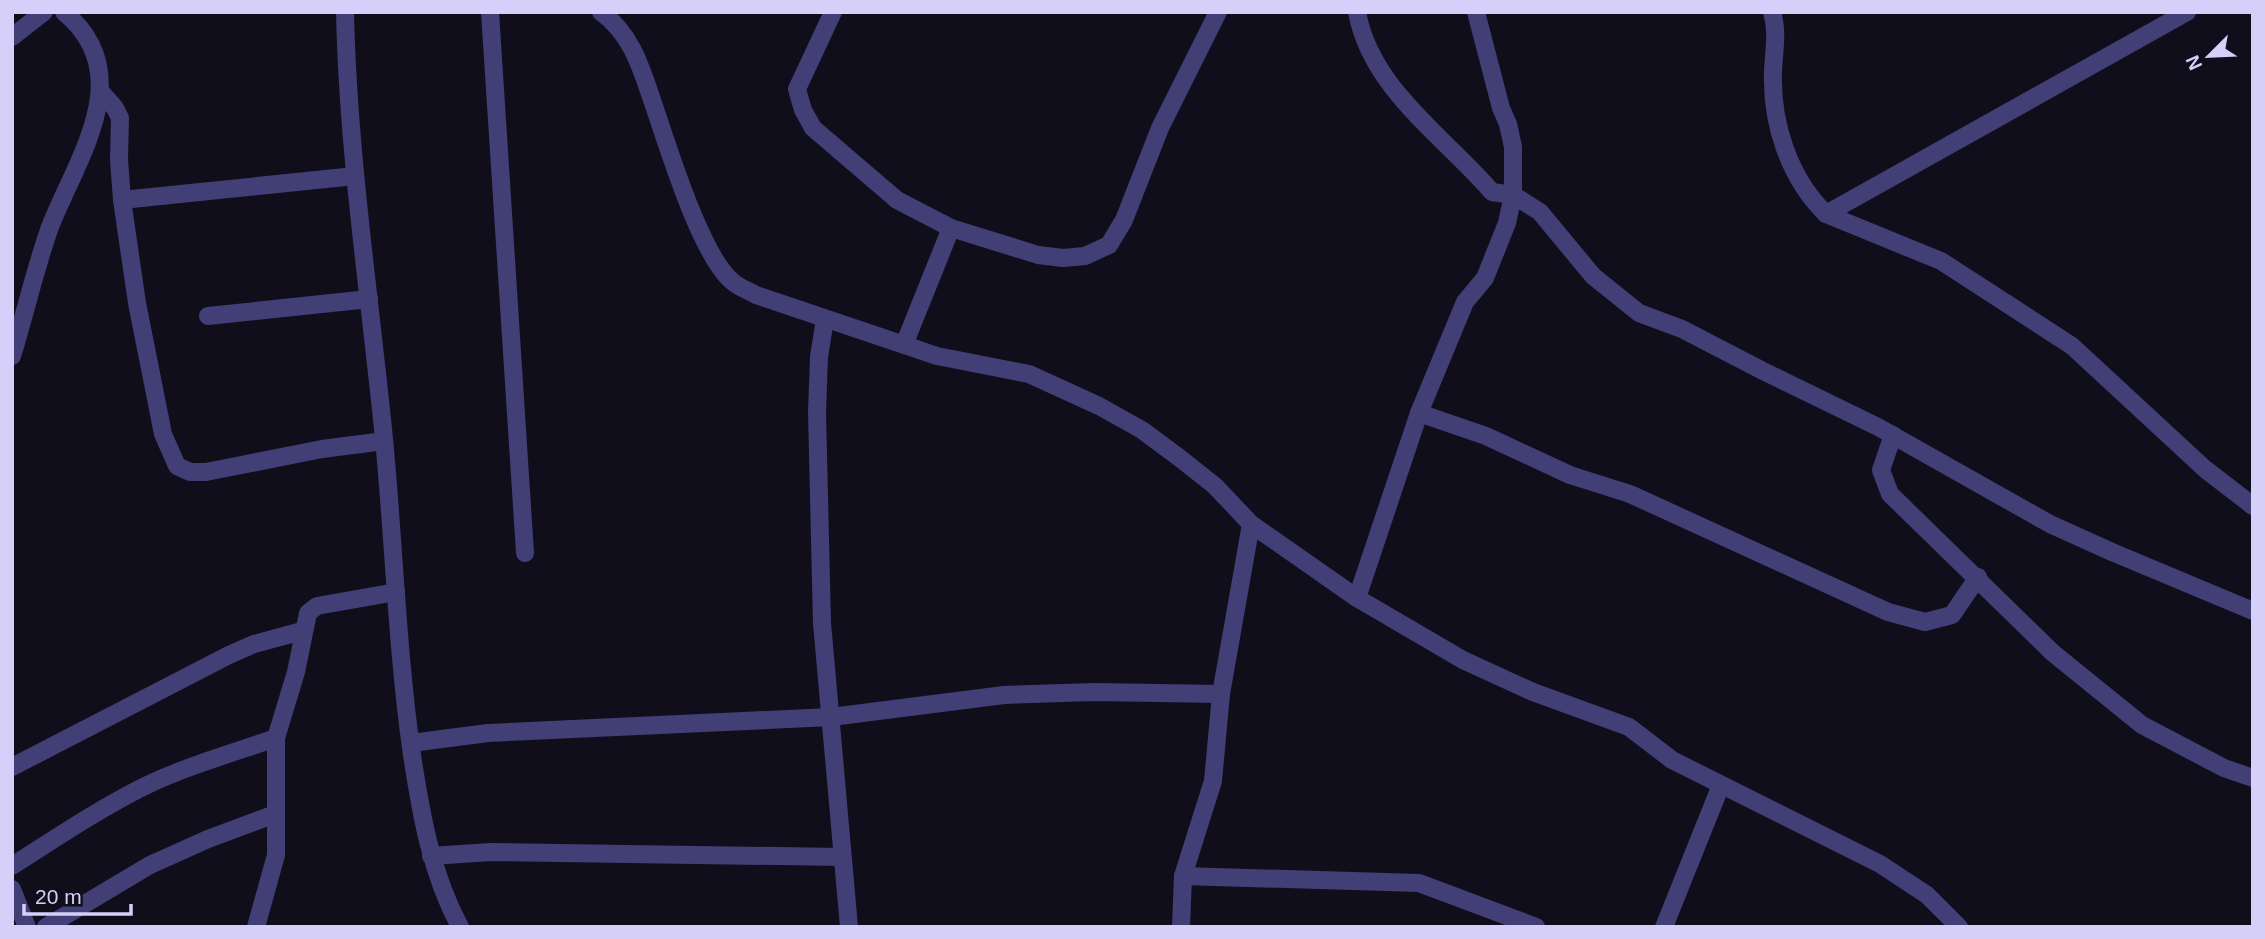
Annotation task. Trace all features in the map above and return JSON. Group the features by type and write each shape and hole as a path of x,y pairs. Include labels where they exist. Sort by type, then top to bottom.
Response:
{"street":[{"path":"12,37 44,12"},
{"path":"12,356 49,230 90,137 101,92 99,67 90,44 64,12"},
{"path":"345,12 355,176 384,440 402,680 421,814 431,856 460,927"},
{"path":"491,12 525,553"},
{"path":"601,12 620,28 636,55 674,166 701,231 721,268 732,281 756,295 937,356 1028,374 1099,406 1142,430 1215,486 1251,524 1357,597 1463,660 1533,692 1629,727 1671,760 1880,864 1927,895 1959,927"},
{"path":"833,12 798,85 797,93 807,118 822,137 897,200 951,228 1048,257 1084,256 1109,245 1124,220 1160,128 1217,12"},
{"path":"1357,12 1362,36 1399,96 1492,192 1513,195 1540,212 1593,276 1639,313 1682,329 1893,435 2050,524 2253,611"},
{"path":"1357,597 1419,413 1465,302 1485,278 1507,223 1513,195 1513,147 1476,12"},
{"path":"1772,12 1775,24 1773,71 1778,127 1804,187 1826,214 1941,261 2072,346 2205,469 2253,506"},
{"path":"1826,214 2187,12"},
{"path":"101,92 120,118 122,200 137,303 163,434 177,466 190,472 206,472 322,449 384,440"},
{"path":"122,200 355,176"},
{"path":"904,345 951,228"},
{"path":"208,316 369,299"},
{"path":"825,319 819,357 817,412 822,623 849,927"},
{"path":"1419,413 1486,436 1570,475 1630,494 1888,612 1926,622 1952,615 1978,578"},
{"path":"1893,435 1881,470 1890,494 2053,653 2142,724 2224,768 2253,778"},
{"path":"1181,927 1183,876 1213,781 1220,694 1251,524"},
{"path":"257,927 276,855 276,738 296,673 307,612 314,607 396,592"},
{"path":"12,766 229,655 254,644 302,631"},
{"path":"411,743 488,733 831,717 1004,695 1094,691 1220,694"},
{"path":"12,866 71,828 146,786 180,771 276,738"},
{"path":"1664,927 1721,785"},
{"path":"46,927 150,865 208,839 275,814"},
{"path":"431,856 503,852 842,857"},
{"path":"1183,876 1419,883 1536,927"},
{"path":"12,889 27,927"}]}
